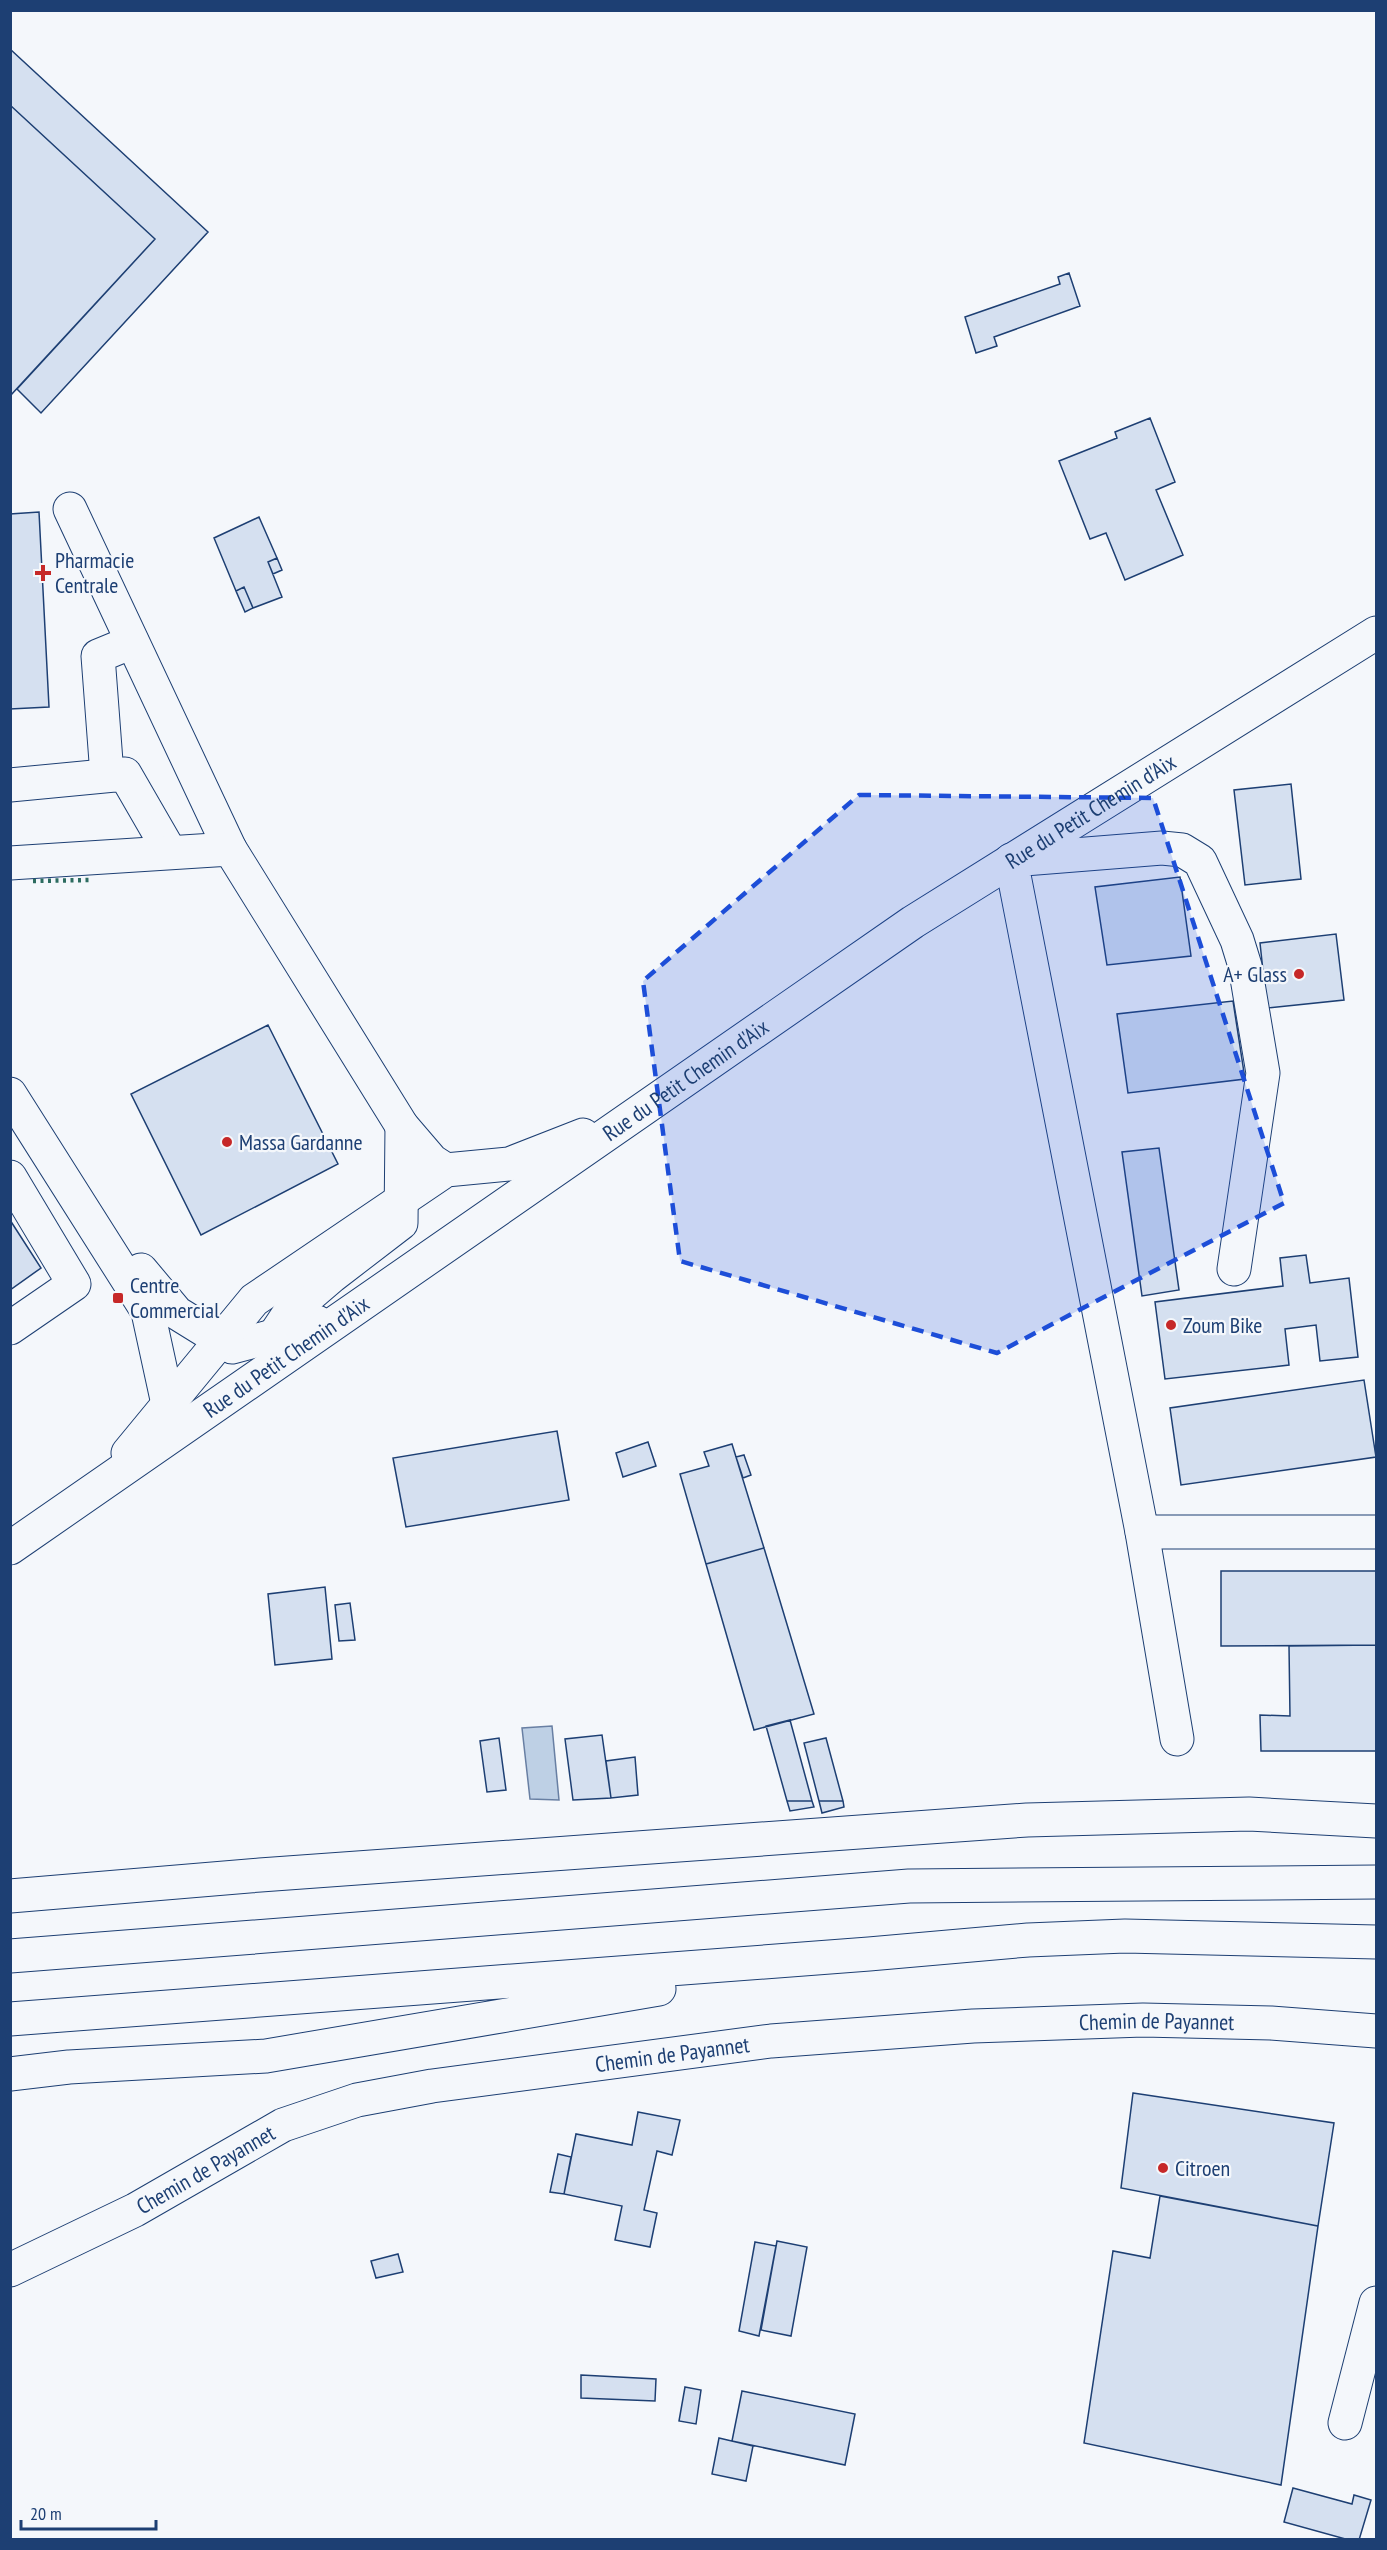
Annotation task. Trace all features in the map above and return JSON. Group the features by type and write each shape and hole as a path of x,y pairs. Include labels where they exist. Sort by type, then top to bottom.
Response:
{"main road":[{"path":"70,509 230,849 402,1126 432,1161 446,1170"},
{"name":"Rue du Petit Chemin d'Aix","path":"10,1548 913,922 1377,633"},
{"path":"107,775 98,656 132,642"},
{"path":"10,784 125,774 170,852"},
{"path":"1177,1738 1142,1532 1011,860 1162,848 1182,850 1200,861 1237,940 1245,966 1263,1072 1234,1269"},
{"path":"10,863 230,849"},
{"path":"10,1094 148,1312 168,1404"},
{"path":"102,1484 254,1300 446,1170 509,1164 635,1114"},
{"path":"254,1378 263,1350 290,1312 332,1276 401,1223 402,1126"},
{"path":"10,1177 74,1284 10,1328"},
{"path":"90,1220 146,1276 177,1313 232,1347 296,1330 361,1304"},
{"path":"1142,1532 1375,1532"},
{"path":"10,1896 199,1879 1027,1820 1249,1814 1377,1821"},
{"path":"10,1956 909,1886 1377,1882"},
{"path":"10,2019 1028,1940 1125,1936 1377,1942"},
{"path":"10,2074 69,2067 266,2056 869,1954"},
{"name":"Chemin de Payannet","path":"10,2270 135,2210 283,2125 357,2100 421,2088 771,2041 973,2026 1143,2020 1271,2024 1377,2031"},
{"path":"1345,2423 1377,2303"}],"highlighted area":[{"path":"859,795 1153,798 1284,1203 997,1353 680,1261 643,981"}],"water":[{"path":"552,1726 559,1800 530,1799 522,1728"}],"building":[{"path":"10,49 208,232 41,413 17,389 155,239 10,105"},
{"path":"10,105 155,239 10,396"},
{"path":"1069,273 1080,306 994,337 997,346 976,353 965,317 1060,284 1058,277"},
{"path":"1150,418 1175,482 1156,490 1183,555 1125,580 1106,533 1090,539 1059,461 1117,438 1115,432"},
{"path":"39,512 49,707 10,709 10,514"},
{"path":"259,517 277,558 268,562 282,597 253,608 244,587 236,591 214,538"},
{"path":"277,558 282,570 273,574 268,562"},
{"path":"244,587 253,608 245,612 236,591"},
{"path":"1291,784 1301,879 1245,885 1234,790"},
{"path":"1180,877 1191,956 1107,965 1095,887"},
{"path":"1336,934 1344,1000 1267,1008 1260,943"},
{"path":"1233,1001 1245,1079 1128,1093 1117,1014"},
{"path":"268,1025 338,1164 201,1235 131,1094"},
{"path":"1159,1148 1179,1290 1142,1296 1122,1152"},
{"path":"10,1220 41,1268 10,1290"},
{"path":"1306,1255 1310,1283 1349,1278 1358,1357 1320,1361 1316,1325 1285,1329 1289,1365 1165,1379 1155,1302 1283,1286 1280,1258"},
{"path":"1364,1380 1376,1457 1181,1485 1170,1408"},
{"path":"557,1431 569,1500 406,1527 393,1458"},
{"path":"648,1442 656,1466 623,1477 616,1453"},
{"path":"732,1444 764,1548 706,1564 680,1474 709,1466 704,1452"},
{"path":"744,1455 751,1475 743,1478 736,1457"},
{"path":"764,1548 814,1714 754,1730 706,1564"},
{"path":"1221,1571 1376,1571 1376,1645 1221,1646"},
{"path":"325,1587 332,1659 275,1665 268,1594"},
{"path":"350,1603 355,1640 339,1641 335,1605"},
{"path":"1376,1645 1376,1751 1261,1751 1260,1715 1290,1716 1289,1646"},
{"path":"790,1720 812,1801 787,1801 766,1726"},
{"path":"602,1735 611,1798 573,1800 565,1739"},
{"path":"499,1738 506,1790 487,1792 480,1741"},
{"path":"826,1738 843,1801 819,1801 804,1743"},
{"path":"635,1757 638,1795 611,1798 606,1761"},
{"path":"787,1801 812,1801 814,1807 790,1811"},
{"path":"819,1801 843,1801 844,1807 822,1813"},
{"path":"1133,2093 1334,2123 1318,2226 1121,2188"},
{"path":"638,2112 680,2120 672,2155 657,2151 644,2210 657,2213 650,2247 615,2240 622,2206 564,2194 576,2134 632,2145"},
{"path":"558,2154 571,2157 564,2194 550,2192"},
{"path":"1160,2196 1318,2226 1281,2485 1084,2443 1113,2251 1150,2258"},
{"path":"777,2241 807,2247 791,2336 761,2330"},
{"path":"755,2242 776,2246 759,2336 739,2331"},
{"path":"398,2254 403,2272 376,2278 371,2261"},
{"path":"581,2375 656,2379 655,2401 581,2398"},
{"path":"685,2387 701,2390 696,2424 679,2421"},
{"path":"742,2391 855,2414 845,2465 732,2441"},
{"path":"719,2438 753,2446 746,2481 712,2474"},
{"path":"1293,2488 1352,2504 1354,2495 1371,2500 1359,2540 1349,2540 1284,2522"}],"hedge":[{"path":"33,881 89,880"}],"place":[{"name":"Pharmacie Centrale","path":"43,573"},
{"name":"A+ Glass","path":"1299,974"},
{"name":"Massa Gardanne","path":"227,1142"},
{"name":"Centre Commercial","path":"118,1298"},
{"name":"Zoum Bike","path":"1171,1325"},
{"name":"Citroen","path":"1163,2168"}]}
